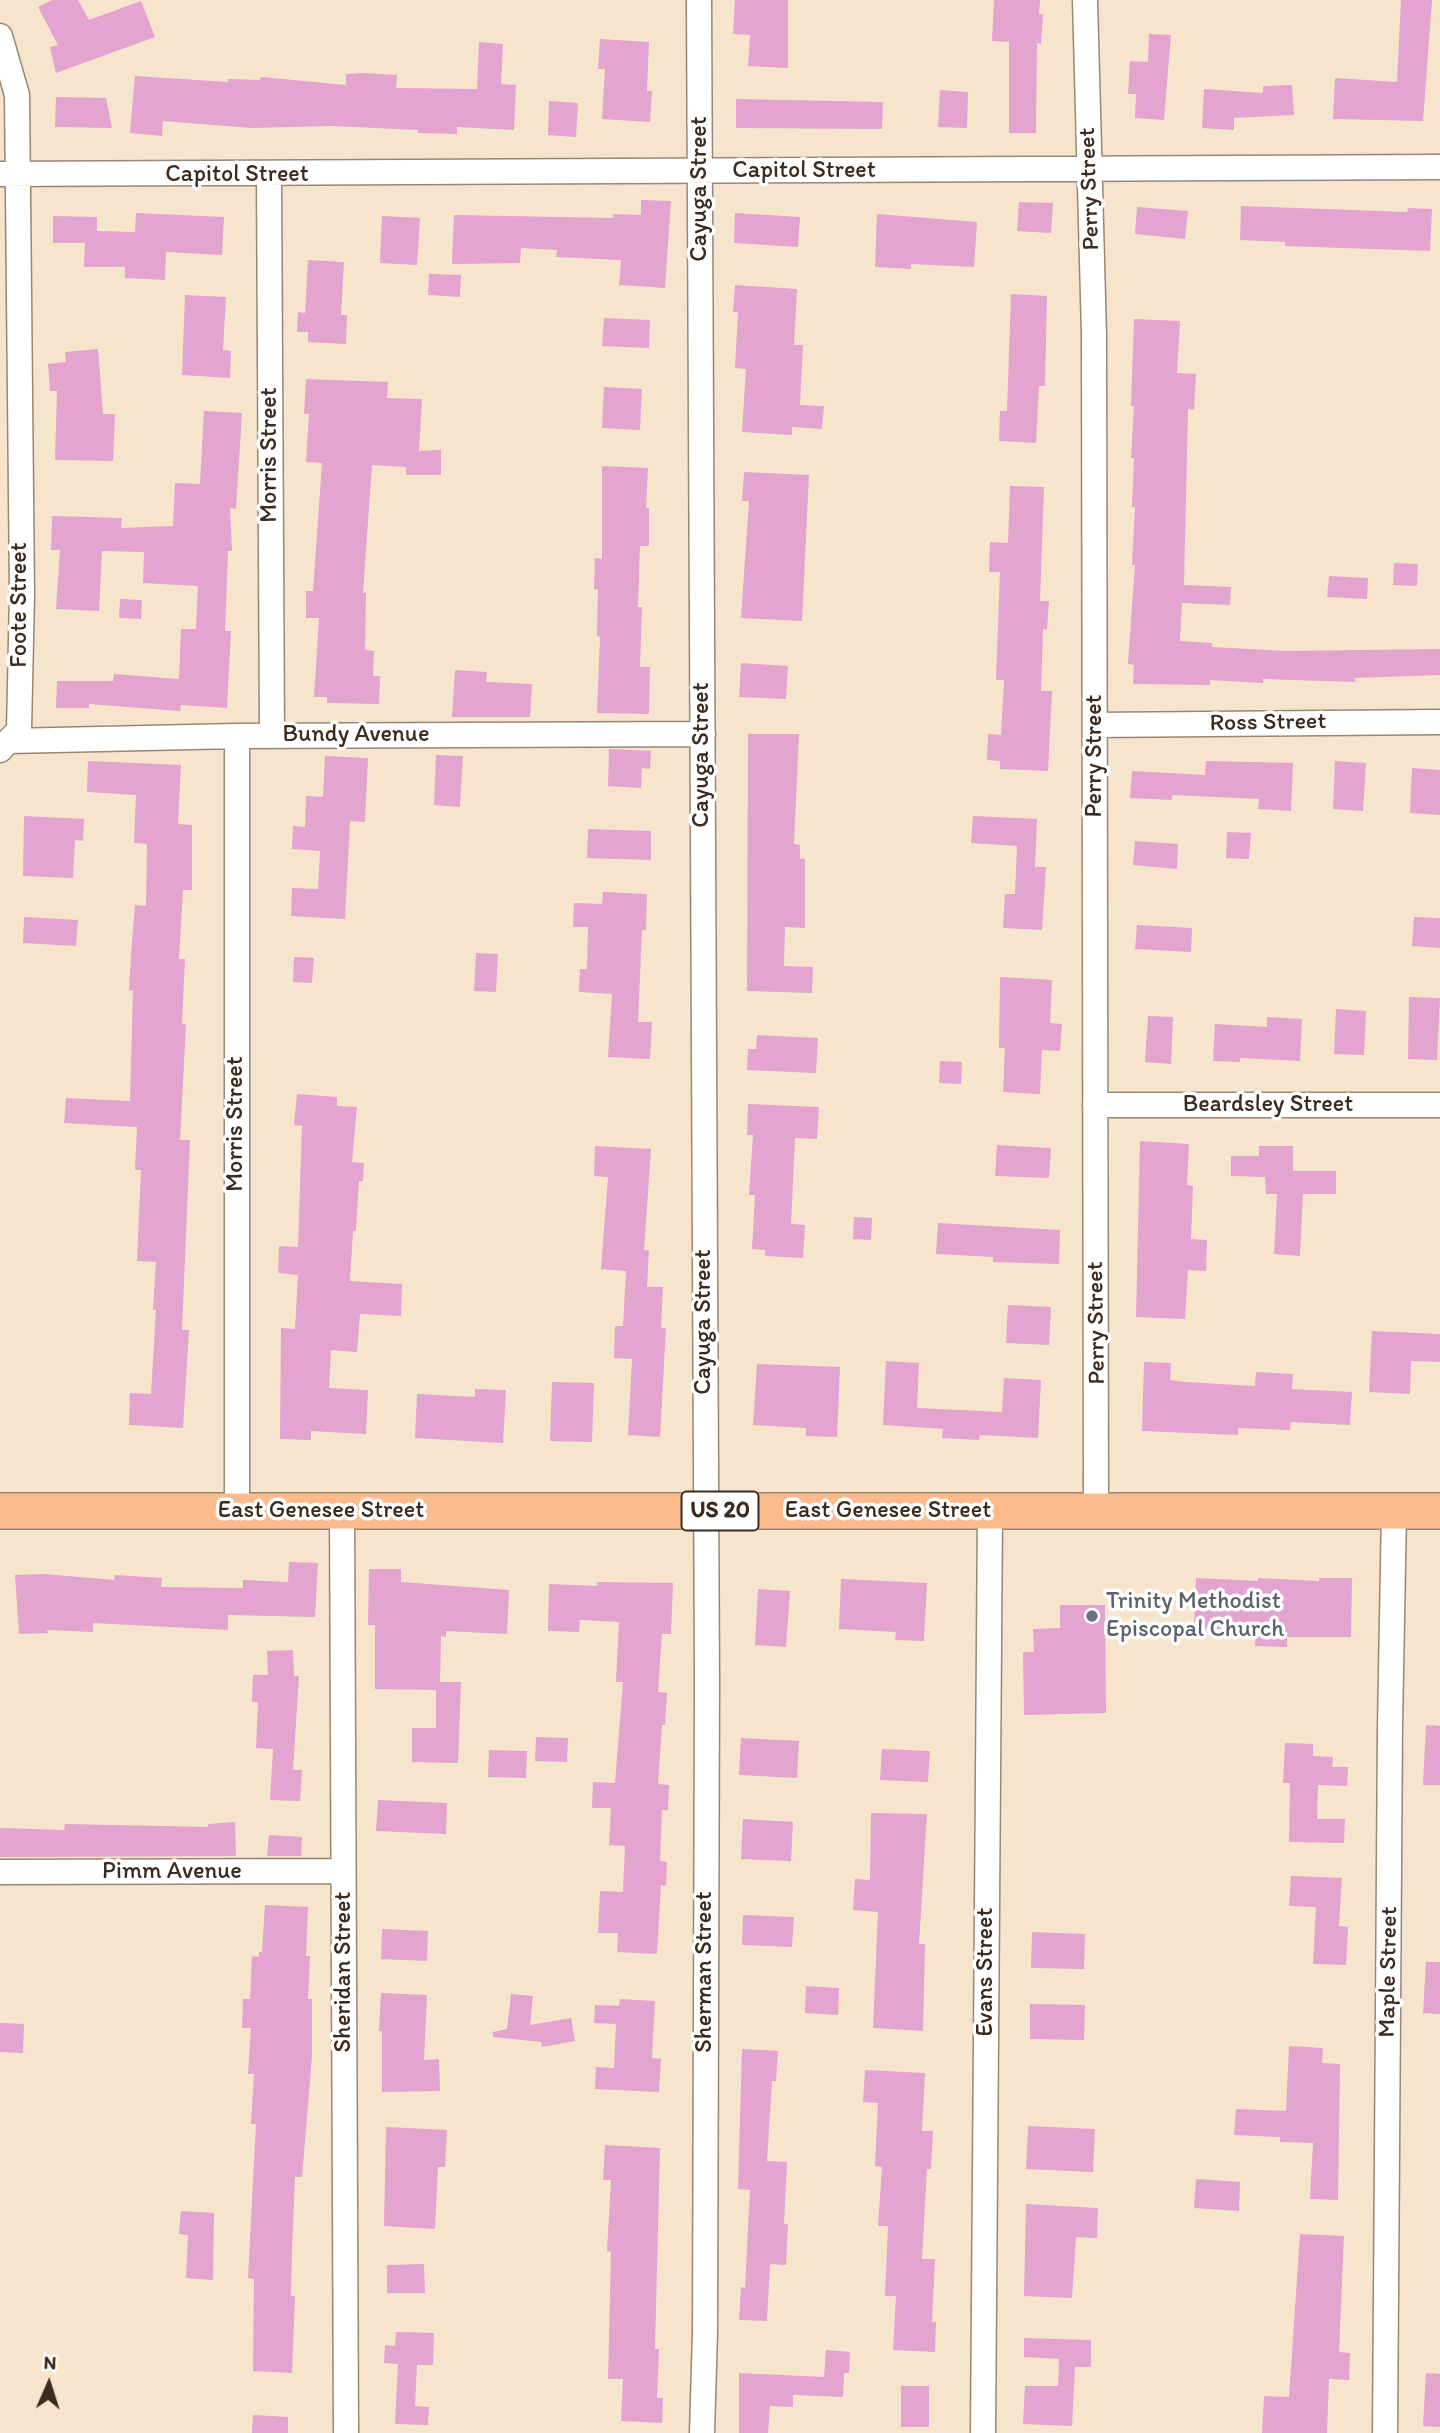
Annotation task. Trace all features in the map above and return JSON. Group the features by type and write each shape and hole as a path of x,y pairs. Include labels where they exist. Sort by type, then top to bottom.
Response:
{"highway":[{"name":"East Genesee Street","path":"0,1511 1440,1511"}],"street":[{"name":"Cayuga Street","path":"699,0 704,1511"},
{"name":"Perry Street","path":"1085,0 1094,335 1096,1511"},
{"name":"Foote Street","path":"0,36 17,95 9,175 22,594 19,730 5,745"},
{"name":"Capitol Street","path":"9,175 1440,167"},
{"name":"Morris Street","path":"269,174 272,735"},
{"name":"Ross Street","path":"1095,724 1440,722"},
{"name":"Bundy Avenue","path":"5,745 272,735 703,734"},
{"name":"Morris Street","path":"237,736 237,1511"},
{"name":"Beardsley Street","path":"1095,1105 1440,1105"},
{"name":"Sheridan Street","path":"342,1511 346,2433"},
{"name":"Sherman Street","path":"702,2433 707,1692 704,1511"},
{"name":"Maple Street","path":"1385,2433 1394,1511"},
{"name":"Evans Street","path":"983,2433 990,1512"},
{"name":"Pimm Avenue","path":"0,1872 343,1871"}],"building":[{"path":"52,0 78,0 89,20 141,1 155,37 56,73 50,47 58,45 38,7"},
{"path":"735,0 788,0 788,68 748,66 750,35 733,34"},
{"path":"994,0 1040,0 1039,14 1043,14 1041,44 1037,43 1036,133 1009,133 1009,42 992,41"},
{"path":"1401,0 1432,0 1423,121 1333,119 1335,78 1397,82"},
{"path":"1149,34 1171,35 1164,120 1135,118 1136,94 1128,94 1130,61 1148,62"},
{"path":"600,39 649,42 647,91 652,91 650,122 602,119 605,69 598,69"},
{"path":"479,42 503,44 501,84 516,85 514,130 457,127 457,134 418,133 418,130 332,126 251,128 163,121 162,136 130,133 135,76 228,82 228,79 260,80 261,77 346,85 346,74 362,73 397,75 396,88 477,89"},
{"path":"1292,85 1294,115 1234,118 1234,130 1202,128 1204,89 1263,93 1263,86"},
{"path":"940,90 968,92 967,128 938,127"},
{"path":"56,97 106,98 112,128 55,127"},
{"path":"736,99 883,102 882,129 736,128"},
{"path":"549,101 578,103 576,137 548,135"},
{"path":"641,200 671,201 665,288 619,285 621,260 556,257 557,250 521,248 520,263 452,264 454,215 613,218 613,214 641,215"},
{"path":"1019,202 1053,203 1051,233 1017,231"},
{"path":"1241,206 1407,212 1408,208 1432,209 1430,251 1285,246 1285,242 1240,240"},
{"path":"1137,207 1188,211 1185,239 1135,234"},
{"path":"136,213 224,217 222,255 166,252 165,280 125,278 125,267 84,267 85,243 53,243 53,216 97,217 97,231 135,232"},
{"path":"735,213 800,217 798,247 734,243"},
{"path":"877,214 977,222 974,267 911,264 911,269 875,267"},
{"path":"382,216 420,218 417,265 380,263"},
{"path":"308,260 344,262 341,315 347,315 346,344 308,342 308,332 297,332 298,312 305,313"},
{"path":"429,274 461,275 460,297 428,295"},
{"path":"735,285 797,289 794,345 803,345 800,405 824,406 822,429 792,427 792,435 742,432 746,369 735,368 738,312 733,312"},
{"path":"1011,294 1047,296 1045,386 1039,386 1036,443 999,441 1000,411 1007,411"},
{"path":"185,295 226,297 223,350 231,351 230,378 182,375"},
{"path":"604,318 650,320 649,348 602,346"},
{"path":"1134,319 1180,321 1177,373 1196,374 1194,410 1188,409 1184,585 1231,587 1230,605 1182,603 1180,641 1212,643 1212,647 1286,651 1440,649 1440,675 1355,678 1355,682 1263,679 1263,683 1210,680 1210,685 1133,684 1134,665 1128,664 1135,565 1132,565 1134,458 1131,458"},
{"path":"98,349 103,414 115,414 113,461 55,460 57,391 50,391 48,364 66,362 65,352"},
{"path":"306,379 388,382 387,398 422,399 419,451 441,450 441,475 406,475 406,467 372,465 363,593 366,593 365,650 374,651 373,676 380,676 379,704 327,703 327,697 314,697 319,618 306,618 306,591 313,591 322,463 306,462 309,414 304,414"},
{"path":"604,387 642,389 640,430 602,428"},
{"path":"204,411 242,413 236,509 230,508 232,551 228,551 225,631 231,631 227,708 181,705 180,711 89,704 89,708 56,708 57,681 113,681 114,674 179,679 181,629 196,629 198,586 143,583 144,552 102,551 99,611 56,609 60,550 51,550 52,516 122,518 121,528 173,526 175,483 200,484"},
{"path":"602,466 648,468 646,508 649,508 649,546 640,546 638,607 642,607 640,667 650,667 649,714 597,713 600,637 597,636 598,590 594,589 595,558 602,559"},
{"path":"744,472 809,475 802,621 741,618 749,501 742,501"},
{"path":"1010,486 1044,487 1040,601 1049,601 1047,630 1043,629 1041,691 1052,691 1048,771 1000,769 1000,761 987,760 988,734 1001,735 1004,680 996,680 1000,572 989,572 990,542 1008,543"},
{"path":"1394,563 1418,564 1417,586 1393,585"},
{"path":"1329,576 1368,578 1367,599 1327,597"},
{"path":"120,599 142,600 141,619 119,618"},
{"path":"741,663 788,666 786,699 739,697"},
{"path":"455,670 487,672 486,682 532,684 530,717 452,717"},
{"path":"748,734 799,734 794,844 800,845 800,859 805,859 805,928 785,927 784,966 813,967 812,993 747,991"},
{"path":"609,749 651,751 650,769 642,768 641,788 608,786"},
{"path":"436,755 463,756 460,807 434,805"},
{"path":"325,756 368,758 365,822 350,821 345,919 291,916 292,888 318,889 320,851 292,849 293,826 305,827 306,796 323,797"},
{"path":"88,761 181,765 178,824 192,825 192,890 183,890 179,959 185,959 182,1024 186,1024 180,1140 190,1140 182,1330 189,1330 183,1428 129,1425 130,1393 151,1394 156,1310 153,1310 156,1262 137,1261 141,1170 135,1170 137,1127 64,1123 66,1098 130,1101 133,991 129,990 135,905 146,906 147,844 134,843 136,795 87,792"},
{"path":"1206,761 1293,763 1291,811 1258,809 1259,799 1172,795 1172,800 1130,798 1132,771 1205,775"},
{"path":"1335,761 1366,763 1363,811 1333,809"},
{"path":"1412,768 1440,770 1440,815 1410,813"},
{"path":"24,816 84,819 83,841 75,840 73,878 23,876"},
{"path":"973,816 1037,819 1035,867 1046,867 1042,930 1003,928 1005,894 1015,894 1017,846 971,843"},
{"path":"588,829 651,831 651,860 587,858"},
{"path":"1227,832 1251,833 1249,859 1226,858"},
{"path":"1135,841 1178,844 1177,869 1133,865"},
{"path":"603,892 647,894 646,930 642,930 638,1022 652,1022 650,1059 608,1057 612,994 579,992 580,969 587,969 588,927 573,927 574,903 602,904"},
{"path":"24,917 78,920 76,946 23,943"},
{"path":"1414,917 1440,918 1440,948 1412,946"},
{"path":"1137,925 1192,928 1191,952 1135,949"},
{"path":"476,953 498,954 496,992 474,991"},
{"path":"294,957 314,958 312,983 293,982"},
{"path":"1000,977 1052,980 1050,1023 1062,1024 1060,1051 1042,1050 1040,1094 1003,1092 1005,1048 999,1048"},
{"path":"1409,997 1440,998 1437,1060 1408,1059"},
{"path":"1336,1009 1366,1011 1364,1055 1334,1054"},
{"path":"1148,1016 1173,1017 1171,1064 1145,1062"},
{"path":"1267,1017 1302,1019 1300,1061 1240,1058 1240,1062 1213,1061 1215,1024 1267,1027"},
{"path":"757,1035 818,1038 816,1073 747,1070 748,1049 756,1049"},
{"path":"940,1061 962,1062 961,1084 939,1083"},
{"path":"297,1094 337,1097 337,1106 357,1107 352,1162 364,1163 363,1181 359,1181 356,1231 353,1231 350,1281 402,1284 401,1316 360,1314 357,1352 331,1350 329,1388 368,1390 366,1434 311,1431 311,1440 280,1439 281,1328 295,1329 298,1275 278,1273 279,1246 298,1247 302,1126 294,1125"},
{"path":"748,1104 819,1107 817,1139 795,1138 791,1224 805,1225 803,1258 765,1256 765,1250 752,1249 755,1195 749,1195 753,1135 747,1135"},
{"path":"1140,1141 1189,1144 1187,1185 1193,1186 1191,1239 1207,1240 1206,1271 1188,1270 1185,1319 1136,1317"},
{"path":"997,1145 1051,1148 1049,1178 995,1176"},
{"path":"595,1146 651,1149 644,1250 649,1250 647,1287 663,1287 661,1328 666,1328 660,1437 628,1435 632,1359 614,1358 615,1326 623,1326 626,1271 601,1269 608,1177 594,1176"},
{"path":"1259,1146 1293,1146 1293,1171 1336,1171 1336,1194 1303,1194 1300,1256 1274,1254 1277,1194 1266,1194 1265,1177 1231,1176 1231,1156 1259,1156"},
{"path":"854,1217 872,1218 871,1240 853,1239"},
{"path":"938,1223 1060,1230 1059,1264 993,1262 993,1257 936,1254"},
{"path":"1008,1305 1051,1307 1049,1345 1006,1343"},
{"path":"1372,1331 1440,1334 1440,1362 1411,1361 1410,1394 1369,1392"},
{"path":"886,1361 919,1363 917,1408 1002,1412 1004,1378 1041,1380 1038,1438 980,1435 979,1440 942,1438 943,1429 883,1425"},
{"path":"1144,1362 1171,1363 1170,1380 1255,1386 1256,1372 1293,1374 1292,1389 1352,1392 1350,1425 1291,1422 1290,1430 1238,1428 1238,1435 1142,1431"},
{"path":"757,1364 840,1367 837,1437 806,1436 806,1428 753,1425"},
{"path":"552,1382 594,1383 592,1442 550,1441"},
{"path":"475,1389 506,1390 503,1443 415,1438 417,1394 475,1397"},
{"path":"289,1562 318,1563 315,1617 228,1615 228,1630 93,1623 93,1632 47,1630 48,1633 19,1634 15,1575 44,1574 114,1580 115,1575 162,1578 161,1587 243,1588 243,1580 288,1582"},
{"path":"369,1569 401,1569 401,1582 509,1590 507,1634 446,1631 446,1637 441,1636 440,1682 461,1682 458,1763 412,1762 412,1728 436,1728 436,1690 375,1689 375,1625 368,1625"},
{"path":"1196,1578 1319,1581 1319,1578 1352,1578 1351,1637 1287,1637 1287,1647 1255,1646 1256,1631 1194,1628"},
{"path":"841,1579 927,1583 924,1641 895,1640 896,1632 839,1629"},
{"path":"597,1582 673,1583 671,1634 662,1634 658,1692 667,1693 658,1784 669,1785 668,1810 662,1810 660,1861 667,1862 666,1886 661,1885 657,1954 617,1952 618,1933 598,1933 600,1891 623,1892 625,1846 609,1845 611,1808 592,1808 593,1782 615,1783 623,1682 616,1682 619,1622 580,1620 579,1632 548,1631 549,1584 597,1586"},
{"path":"758,1589 790,1591 786,1647 755,1645"},
{"path":"1060,1605 1105,1605 1106,1713 1024,1715 1023,1652 1034,1652 1033,1629 1060,1628"},
{"path":"293,1650 294,1676 299,1676 293,1770 302,1770 300,1801 270,1800 273,1749 256,1748 258,1702 252,1702 253,1675 268,1675 267,1651"},
{"path":"1426,1725 1440,1726 1440,1785 1423,1785"},
{"path":"536,1737 568,1738 567,1762 535,1761"},
{"path":"741,1738 799,1741 797,1778 739,1775"},
{"path":"1285,1743 1313,1744 1313,1756 1333,1757 1332,1767 1348,1767 1347,1786 1318,1785 1317,1819 1345,1819 1344,1843 1289,1842 1290,1783 1283,1783"},
{"path":"882,1749 930,1751 928,1782 880,1780"},
{"path":"489,1750 527,1751 526,1778 488,1777"},
{"path":"378,1800 447,1803 446,1834 376,1831"},
{"path":"871,1813 927,1814 919,1944 925,1944 923,2031 873,2028 878,1912 853,1910 855,1879 870,1880"},
{"path":"743,1819 793,1822 791,1861 741,1859"},
{"path":"235,1822 236,1856 0,1857 0,1828 64,1830 65,1824 208,1827 208,1824"},
{"path":"269,1835 302,1837 301,1856 267,1856"},
{"path":"1291,1876 1342,1878 1339,1926 1348,1927 1346,1965 1313,1964 1316,1907 1289,1906"},
{"path":"265,1905 308,1907 306,1956 310,1956 308,1999 312,1999 312,2056 302,2177 295,2177 291,2296 295,2296 292,2373 253,2371 254,2279 248,2278 256,2124 251,2124 254,2074 248,2074 251,2028 242,2028 243,1999 250,1999 252,1956 259,1957 259,1952 262,1952"},
{"path":"743,1915 794,1917 792,1947 742,1945"},
{"path":"382,1929 428,1931 427,1961 381,1959"},
{"path":"1032,1932 1085,1934 1084,1969 1031,1968"},
{"path":"1426,1962 1440,1962 1440,2014 1423,2013"},
{"path":"806,1986 839,1988 838,2015 805,2013"},
{"path":"381,1993 427,1995 424,2060 439,2059 440,2091 382,2092 382,2031 379,2031"},
{"path":"511,1994 533,1996 530,2025 571,2018 575,2041 542,2047 541,2042 493,2037 493,2032 507,2029"},
{"path":"620,1999 655,2001 652,2058 661,2059 659,2092 595,2089 596,2067 614,2068 616,2024 594,2023 595,2005 619,2006"},
{"path":"1030,2004 1085,2005 1084,2040 1030,2039"},
{"path":"0,2023 24,2024 23,2053 0,2052"},
{"path":"1289,2046 1323,2048 1322,2063 1340,2064 1338,2200 1310,2199 1313,2143 1280,2142 1280,2137 1234,2135 1236,2109 1286,2111"},
{"path":"742,2049 778,2051 776,2081 772,2081 767,2161 787,2162 784,2224 788,2224 786,2265 770,2264 767,2321 739,2320 741,2287 745,2288 750,2190 738,2189"},
{"path":"865,2070 925,2073 922,2131 933,2131 931,2169 927,2169 922,2259 935,2259 932,2322 936,2322 935,2352 893,2350 896,2296 885,2296 888,2226 878,2226 882,2167 875,2166 878,2103 863,2102"},
{"path":"1028,2126 1095,2129 1093,2172 1026,2169"},
{"path":"386,2127 447,2130 445,2167 438,2167 435,2229 384,2226"},
{"path":"605,2145 660,2148 655,2349 659,2349 657,2398 663,2398 662,2423 621,2421 623,2379 608,2379 611,2252 607,2251 611,2180 603,2180"},
{"path":"1196,2179 1240,2182 1239,2211 1194,2208"},
{"path":"1026,2204 1098,2208 1097,2238 1076,2237 1072,2298 1024,2296"},
{"path":"181,2211 214,2213 213,2280 186,2278 188,2235 179,2234"},
{"path":"1300,2234 1344,2236 1339,2352 1350,2353 1349,2380 1329,2379 1327,2433 1262,2433 1264,2396 1289,2397"},
{"path":"424,2264 425,2293 387,2293 387,2265"},
{"path":"396,2332 434,2333 433,2365 417,2365 415,2406 429,2407 428,2425 395,2424 398,2364 384,2363 385,2345 395,2346"},
{"path":"1024,2338 1091,2340 1091,2367 1075,2367 1072,2426 1023,2424 1025,2386 1058,2386 1059,2359 1024,2357"},
{"path":"826,2350 850,2352 849,2373 844,2373 843,2397 793,2395 793,2407 770,2406 768,2433 739,2433 739,2373 824,2377"},
{"path":"1426,2373 1440,2374 1440,2427 1423,2426"},
{"path":"901,2386 929,2386 929,2427 901,2427"},
{"path":"253,2415 288,2417 288,2433 252,2433"}],"place":[{"name":"Trinity Methodist Episcopal Church","path":"1092,1616"}]}
